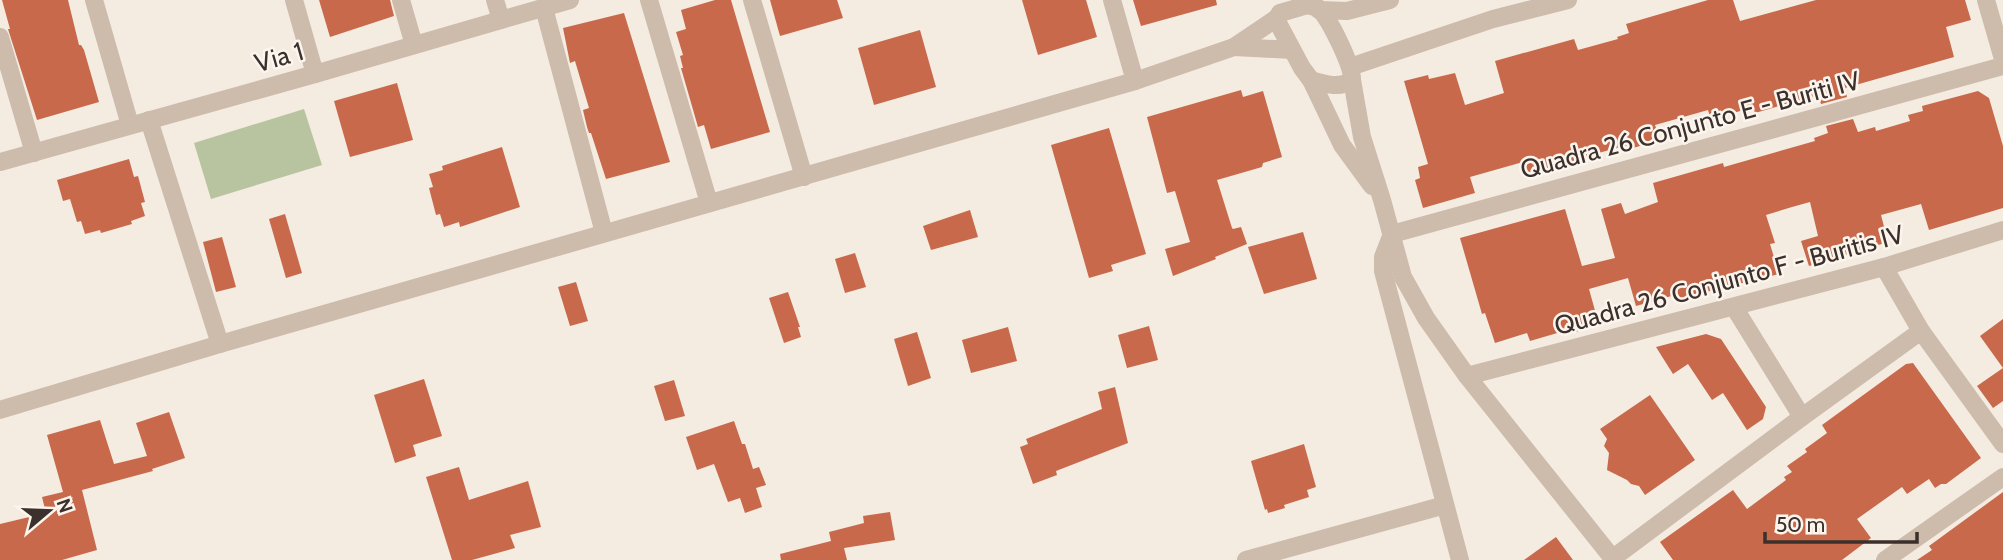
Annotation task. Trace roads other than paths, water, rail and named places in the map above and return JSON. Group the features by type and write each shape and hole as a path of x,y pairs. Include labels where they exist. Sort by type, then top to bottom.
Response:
{"street":[{"path":"94,0 130,125"},
{"path":"293,0 315,74"},
{"path":"401,0 414,45"},
{"path":"495,0 500,20"},
{"name":"Via 1","path":"0,162 570,0"},
{"path":"649,0 709,203"},
{"path":"752,0 804,177"},
{"path":"1112,0 1135,81"},
{"path":"0,410 220,344 1135,81 1234,47 1277,10 1307,5 1347,11 1390,0"},
{"path":"1311,80 1327,85 1347,84 1351,74 1493,19 1568,0"},
{"path":"1986,0 2003,59"},
{"path":"1316,6 1338,39 1351,74 1362,137 1403,277 1426,318 1467,376 1614,559 1921,331"},
{"path":"544,8 604,233"},
{"path":"1277,10 1292,50 1311,80 1342,145 1382,200"},
{"path":"0,37 34,153"},
{"path":"1234,47 1292,50"},
{"name":"Quadra 26 Conjunto E - Buriti IV","path":"1392,234 2003,66"},
{"path":"149,120 220,344"},
{"name":"Quadra 26 Conjunto F - Buritis IV","path":"1467,376 1884,267 2003,230"},
{"path":"1392,234 1383,257 1383,271 1460,560"},
{"path":"1884,267 1921,331 2003,444"},
{"path":"1734,307 1802,417"},
{"path":"1885,560 2003,477"},
{"path":"1246,560 1445,505"}]}
